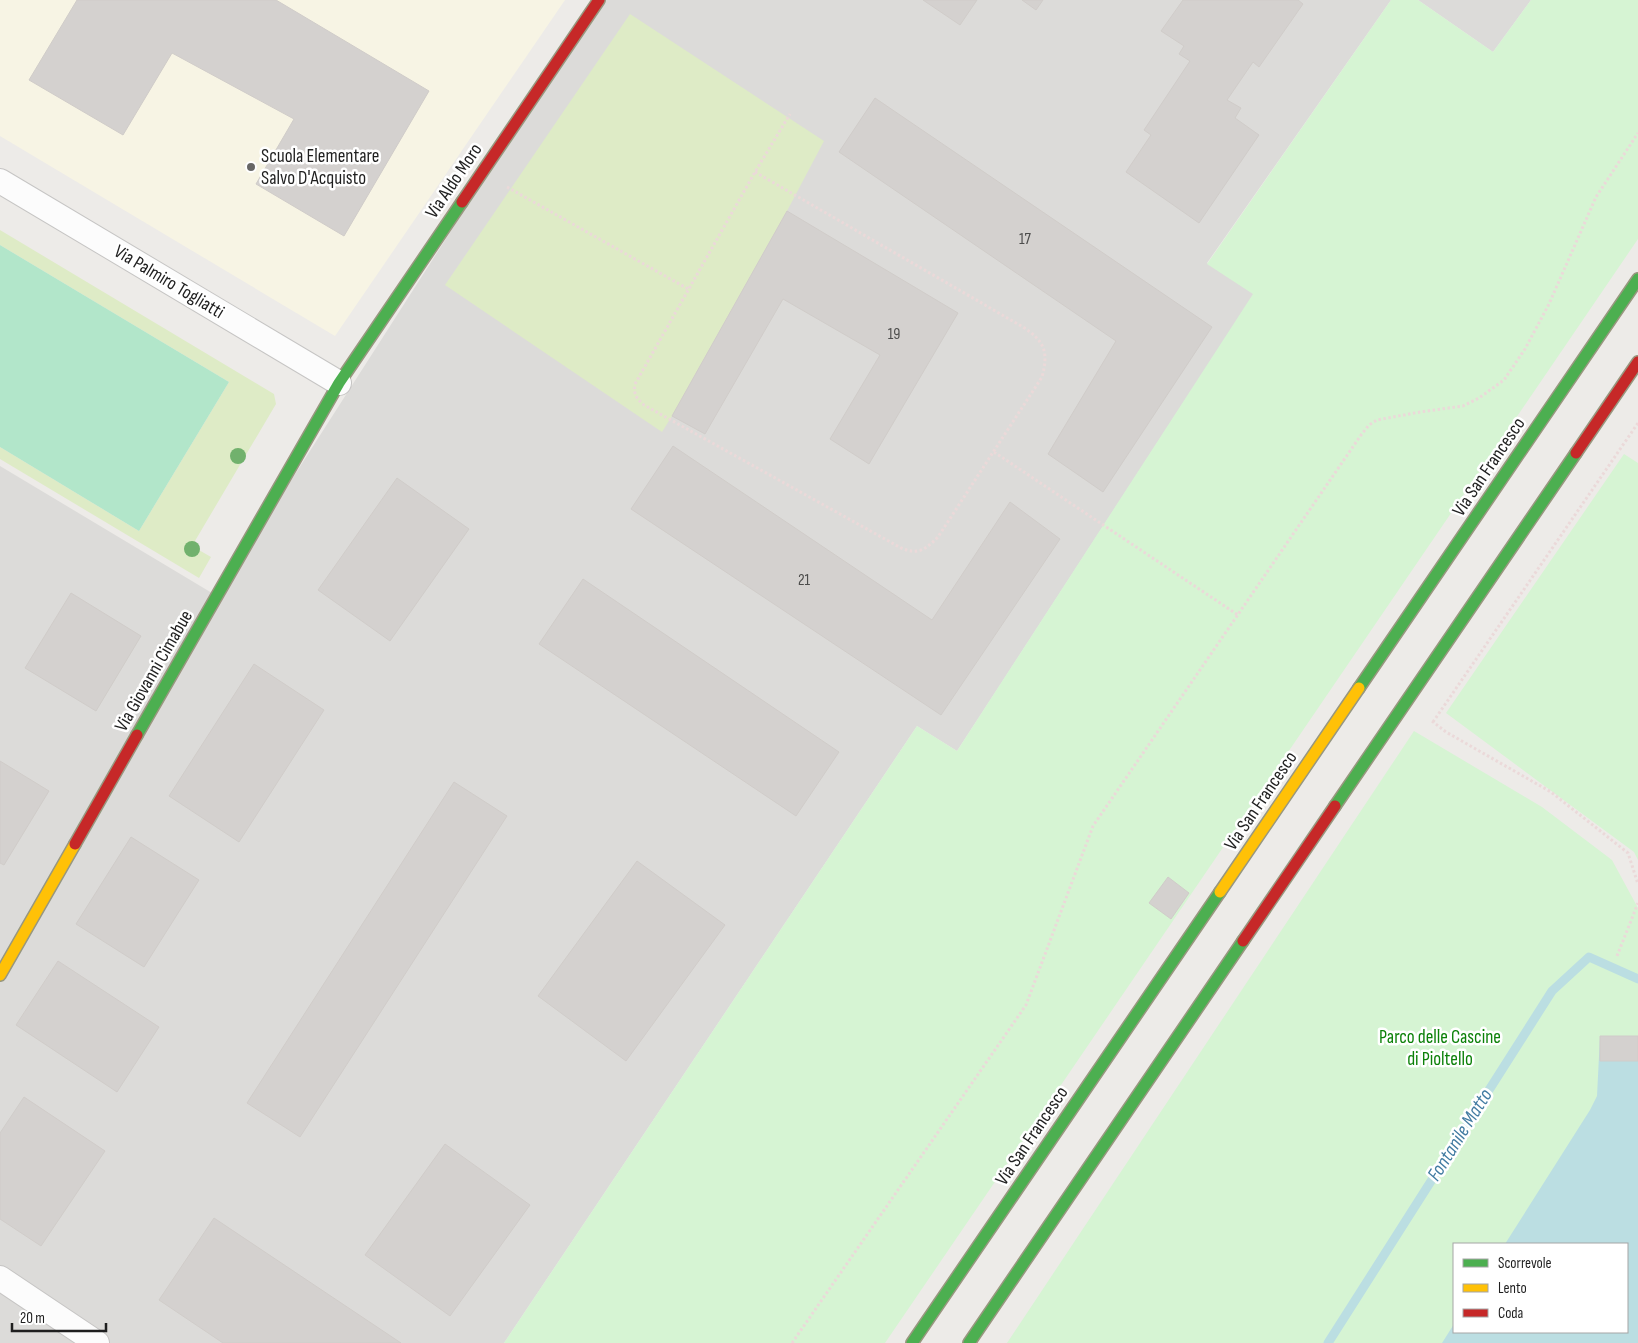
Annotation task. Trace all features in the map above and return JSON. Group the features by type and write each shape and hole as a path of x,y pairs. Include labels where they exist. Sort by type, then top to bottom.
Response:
{"street":[{"name":"Via Aldo Moro","path":"339,383 599,0"},
{"name":"Via Palmiro Togliatti","path":"0,180 339,383"},
{"name":"Via San Francesco","path":"912,1343 1638,279"},
{"path":"969,1343 1638,362"},
{"name":"Via Giovanni Cimabue","path":"0,976 339,383"},
{"path":"0,1278 96,1343"}],"path":[{"path":"755,172 1024,327 1037,336 1044,347 1046,365 1042,376 938,537 921,550 912,552 901,548 644,404 639,400 634,390 635,384 690,290 755,172 790,114"},
{"path":"792,1343 1026,1005 1094,826 1369,425 1377,420 1463,406 1479,398 1504,380 1525,349 1549,304 1596,197 1638,133"},
{"path":"481,172 690,290"},
{"path":"1433,722 1638,423"},
{"path":"994,452 1238,615"},
{"path":"1405,703 1446,732 1551,792 1628,853 1638,884"},
{"path":"1617,956 1638,902"}],"shaded area":[{"name":"Scuola Elementare Salvo D'Acquisto","path":"0,0 565,0 335,336 0,136"},
{"path":"599,0 1391,0 1207,263 1254,294 957,751 917,726 504,1343 0,1343 0,466 217,596"},
{"path":"1418,0 1531,0 1493,52"}],"green space":[{"path":"1391,0 1418,0 1493,52 1531,0 1638,0 1638,239 885,1343 504,1343 917,726 957,751 1253,294 1207,264"},
{"path":"630,14 824,141 787,211 662,432 445,285"},
{"path":"0,230 274,394 276,404 192,546 211,557 199,578 0,459 0,447 139,531 229,382 0,245"},
{"path":"0,245 229,382 139,531 0,447"},
{"path":"1624,454 1638,463 1638,860 1634,852 1446,713"},
{"name":"Parco delle Cascine di Pioltello","path":"1414,731 1542,807 1612,860 1638,908 1638,1343 1007,1343"}],"water":[{"path":"1600,1036 1638,1036 1638,1343 1442,1343 1453,1326 1453,1333 1628,1333 1628,1243 1506,1243 1597,1096"}],"building":[{"path":"77,0 276,0 429,91 344,236 256,184 294,119 172,53 123,135 29,80"},
{"path":"923,0 977,0 960,25"},
{"path":"1022,0 1043,0 1036,10"},
{"path":"1183,0 1298,0 1303,4 1259,67 1253,62 1227,100 1241,108 1235,118 1259,135 1199,223 1126,172 1151,135 1144,130 1190,61 1179,54 1184,46 1161,31"},
{"path":"875,98 1212,327 1103,492 1048,454 1116,341 839,152"},
{"path":"787,211 958,313 869,464 830,439 880,355 783,299 705,434 672,416"},
{"path":"673,446 932,620 1010,502 1060,539 941,715 631,509"},
{"path":"397,478 469,529 390,641 318,590"},
{"path":"583,579 839,752 796,816 539,644"},
{"path":"71,593 141,636 96,711 25,668"},
{"path":"254,664 324,710 239,842 169,796"},
{"path":"0,761 49,791 4,865 0,863"},
{"path":"454,782 507,816 300,1137 247,1103"},
{"path":"131,837 199,880 144,967 76,924"},
{"path":"637,861 725,925 626,1061 538,996"},
{"path":"1168,877 1189,893 1171,919 1149,903"},
{"path":"58,961 159,1027 117,1092 16,1025"},
{"path":"1600,1036 1638,1036 1638,1061 1600,1061"},
{"path":"24,1097 105,1151 41,1246 0,1219 0,1133"},
{"path":"445,1144 530,1205 450,1316 365,1255"},
{"path":"214,1218 401,1343 223,1343 159,1300"}],"waterway":[{"name":"Fontanile Matto","path":"1328,1343 1552,991 1589,957 1638,979"}],"traffic: fast":[{"path":"137,735 339,383 462,202"},
{"path":"1359,688 1638,279"},
{"path":"1335,806 1576,453"},
{"path":"912,1343 1220,892"},
{"path":"969,1343 1243,941"}],"traffic: slow":[{"path":"1220,892 1359,688"},
{"path":"0,975 75,844"}],"traffic: jam":[{"path":"462,202 599,0"},
{"path":"1576,453 1638,362"},
{"path":"75,844 137,735"},
{"path":"1243,941 1335,806"}],"place":[{"name":"Scuola Elementare Salvo D'Acquisto","path":"251,167"}]}
